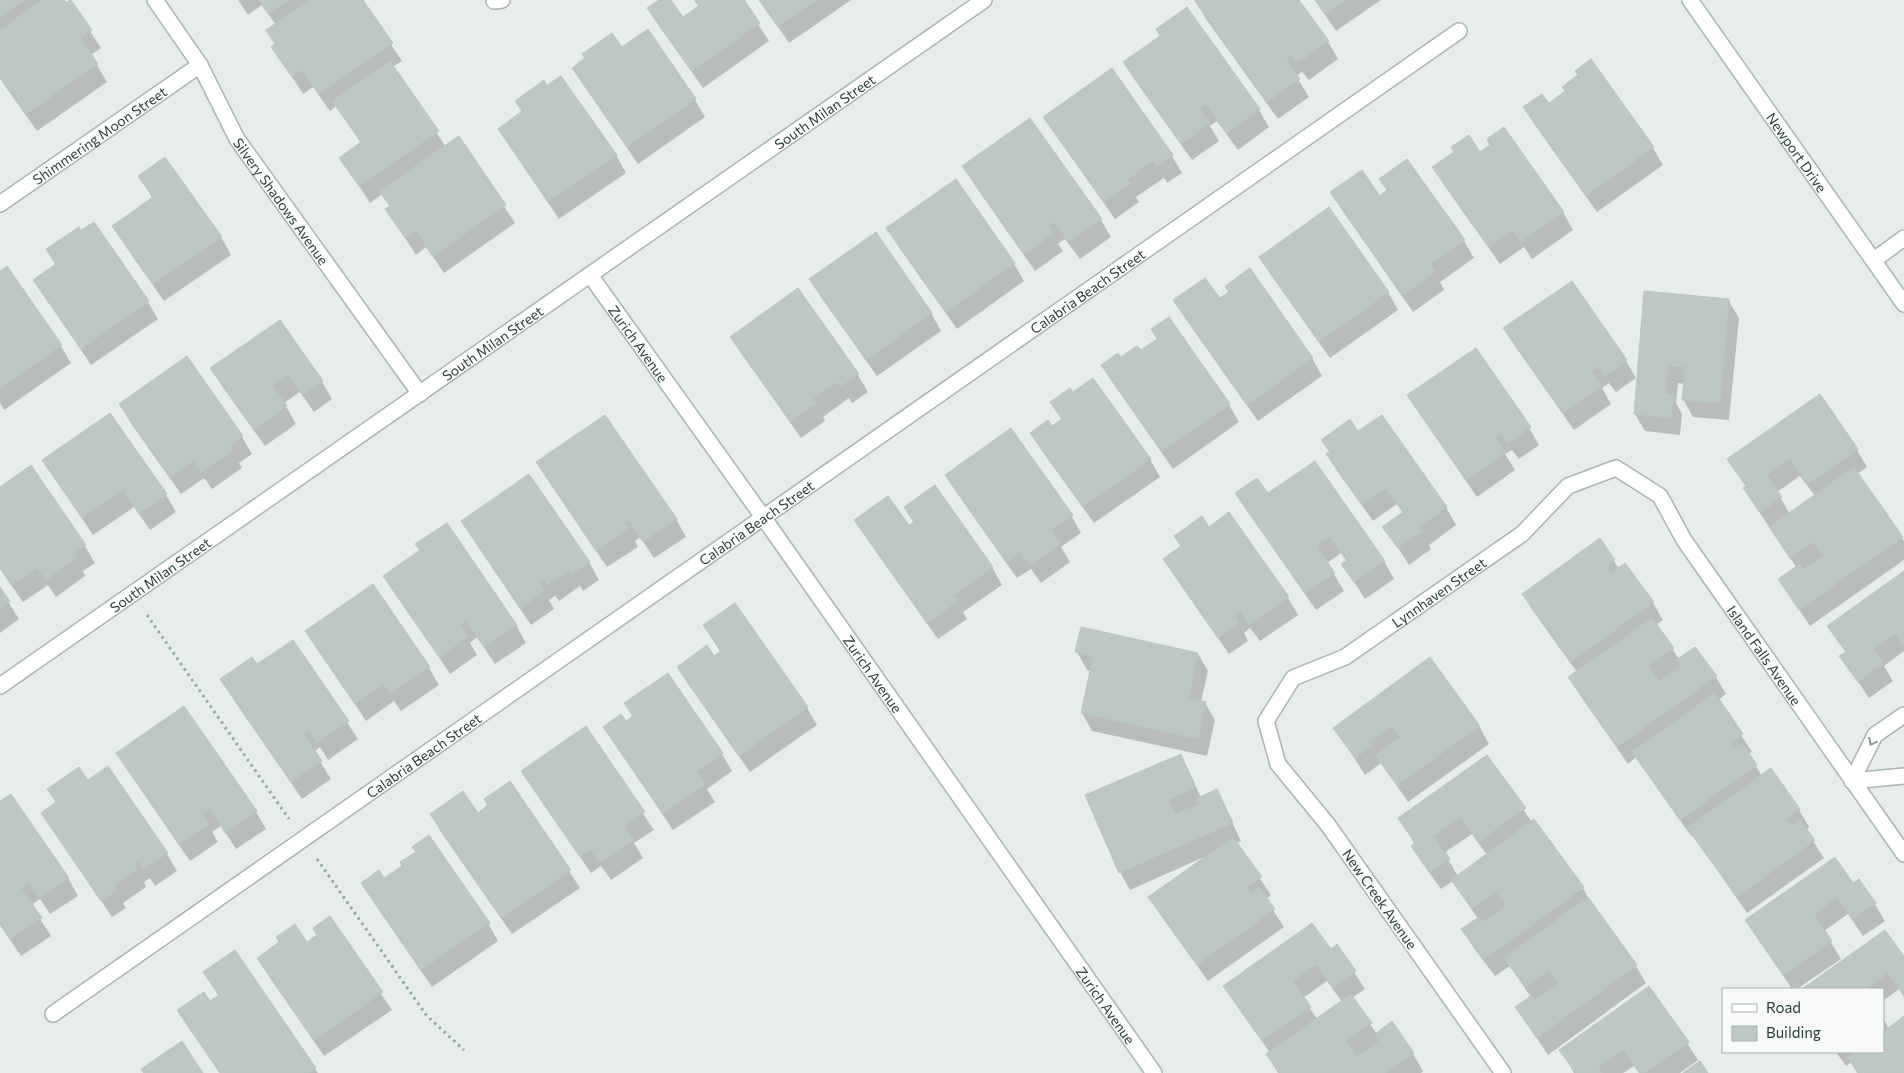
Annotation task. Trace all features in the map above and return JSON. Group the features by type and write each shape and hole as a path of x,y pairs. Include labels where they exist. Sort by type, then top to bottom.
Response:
{"street":[{"name":"Silvery Shadows Avenue","path":"154,0 200,65 237,138 420,394"},
{"name":"South Milan Street","path":"0,686 984,0"},
{"name":"Newport Drive","path":"1690,0 1904,304"},
{"name":"Calabria Beach Street","path":"53,1014 1459,31"},
{"name":"Shimmering Moon Street","path":"0,204 200,65"},
{"path":"1874,260 1904,238"},
{"name":"Zurich Avenue","path":"590,275 1154,1073"},
{"name":"Lynnhaven Street","path":"1266,722 1293,678 1345,657 1522,534 1568,486 1616,468"},
{"name":"Island Falls Avenue","path":"1616,468 1660,496 1684,540 1904,854"},
{"path":"1852,781 1875,735 1904,715"},
{"name":"New Creek Avenue","path":"1266,722 1278,764 1328,824 1503,1073"},
{"path":"1852,781 1904,776"}],"path":[{"path":"132,594 427,1016 464,1050"}],"building":[{"path":"0,0 24,0 0,17"},
{"path":"42,0 64,0 66,2 71,0 92,30 81,38 98,64 26,114 0,78 0,30"},
{"path":"259,0 288,0 268,14"},
{"path":"310,0 363,0 393,43 319,94 302,70 292,77 271,47 275,44 266,30"},
{"path":"659,0 671,0 683,17 699,6 695,0 744,0 760,23 692,71 647,8"},
{"path":"759,0 816,0 778,26"},
{"path":"1196,0 1299,0 1329,41 1298,63 1291,55 1286,59 1300,79 1267,102"},
{"path":"1315,0 1346,0 1325,14"},
{"path":"1187,7 1260,109 1227,133 1206,104 1200,109 1210,123 1181,144 1123,62 1160,36 1156,29"},
{"path":"648,29 696,99 627,147 572,68 585,58 582,54 612,33 622,47"},
{"path":"1591,59 1654,147 1586,196 1523,107 1542,94 1549,103 1565,91 1562,87 1578,75 1575,71"},
{"path":"390,61 439,131 359,186 339,158 361,142 332,101"},
{"path":"1112,68 1173,155 1156,167 1153,161 1127,180 1130,184 1104,202 1043,117"},
{"path":"561,76 617,155 548,202 498,129 522,111 515,101 544,80 547,85"},
{"path":"1030,118 1102,219 1069,242 1054,222 1049,226 1054,233 1024,254 962,166"},
{"path":"1504,127 1564,212 1521,242 1513,230 1489,247 1432,167 1454,152 1451,147 1469,135 1480,152 1490,145 1487,139"},
{"path":"459,136 506,205 433,256 416,231 405,238 385,209 390,206 379,191"},
{"path":"165,157 222,237 153,284 112,226 153,197 138,176"},
{"path":"1407,159 1465,240 1430,264 1435,272 1403,295 1330,192 1362,170 1380,196 1387,190 1379,179"},
{"path":"956,179 1015,263 946,312 886,228"},
{"path":"1329,207 1389,292 1319,342 1259,257"},
{"path":"94,222 149,301 81,349 33,280 56,264 46,249 79,227 81,230"},
{"path":"876,232 932,313 866,360 809,279"},
{"path":"7,266 62,345 0,388 0,271"},
{"path":"1250,268 1313,358 1247,405 1173,300 1205,278 1220,298 1229,292 1225,286"},
{"path":"1572,281 1627,360 1605,376 1598,366 1591,371 1602,386 1563,413 1503,328"},
{"path":"798,288 859,374 841,386 838,382 813,399 816,403 790,421 730,337"},
{"path":"1644,291 1729,299 1720,403 1682,400 1685,367 1668,366 1666,394 1673,395 1671,418 1634,414"},
{"path":"1169,317 1230,404 1162,452 1101,365 1118,353 1121,357 1137,346 1141,350 1157,339 1151,329"},
{"path":"280,320 323,381 303,395 289,375 273,386 287,406 254,430 210,368"},
{"path":"1476,348 1531,427 1508,443 1501,433 1495,437 1506,452 1466,480 1407,395"},
{"path":"187,356 243,436 230,446 233,450 201,472 193,461 170,477 119,404"},
{"path":"1093,378 1151,459 1083,507 1030,433 1048,420 1052,426 1062,419 1050,402 1070,388 1073,392"},
{"path":"1820,394 1858,449 1808,484 1790,459 1767,475 1782,497 1760,512 1743,488 1746,486 1727,459"},
{"path":"110,413 167,494 139,514 123,490 82,518 42,460"},
{"path":"605,415 677,519 643,542 629,520 625,523 629,528 596,551 536,462"},
{"path":"1382,415 1447,507 1419,527 1422,531 1398,548 1382,527 1403,512 1386,488 1362,505 1326,454 1330,452 1321,440 1350,419 1358,431"},
{"path":"1011,428 1073,515 1051,530 1061,544 1030,566 1020,552 1006,562 945,475"},
{"path":"1315,461 1385,561 1354,582 1341,564 1347,560 1330,537 1316,546 1335,573 1305,593 1235,493 1257,478 1268,493"},
{"path":"31,465 86,545 73,554 77,558 46,580 37,568 12,585 0,568 0,487"},
{"path":"1854,467 1903,537 1799,610 1778,579 1800,564 1804,569 1823,556 1813,542 1790,558 1769,527"},
{"path":"529,474 590,562 572,574 569,570 548,584 544,579 540,582 545,591 520,608 461,521"},
{"path":"935,485 993,567 954,595 958,601 927,623 854,520 888,496 909,525 914,522 904,507"},
{"path":"1229,512 1289,597 1249,625 1240,611 1234,615 1239,623 1218,638 1163,559 1181,546 1174,536 1202,516 1209,527"},
{"path":"447,523 517,625 484,647 466,621 460,625 468,637 439,657 383,576 420,550 415,544"},
{"path":"1600,538 1615,560 1607,566 1611,573 1625,563 1654,602 1571,662 1522,594"},
{"path":"1904,571 1904,647 1895,634 1873,649 1884,663 1858,682 1839,656 1846,652 1827,626"},
{"path":"373,584 430,667 390,694 384,684 355,704 305,631"},
{"path":"0,587 10,601 0,608"},
{"path":"735,603 808,707 739,756 677,667 707,645 714,656 721,651 703,625"},
{"path":"1652,618 1674,648 1648,666 1659,681 1681,666 1676,660 1695,647 1717,676 1617,747 1568,677"},
{"path":"1081,627 1198,653 1189,698 1206,702 1198,739 1081,713 1093,657 1075,652"},
{"path":"293,640 349,721 317,743 309,731 304,734 322,761 291,782 220,679 252,657 257,664"},
{"path":"1430,657 1480,726 1397,785 1375,755 1400,737 1392,726 1369,742 1372,746 1355,758 1333,728"},
{"path":"668,673 723,753 697,771 706,784 663,814 603,727 621,714 626,721 633,716 624,703"},
{"path":"1715,693 1743,734 1730,743 1734,748 1742,743 1757,765 1680,820 1632,752"},
{"path":"184,706 257,811 225,833 210,809 202,814 209,824 179,844 116,753"},
{"path":"586,726 645,812 624,826 634,840 600,863 590,849 580,857 521,771"},
{"path":"1181,754 1195,788 1169,799 1175,814 1199,804 1196,799 1217,789 1233,823 1119,873 1085,795"},
{"path":"1487,755 1526,808 1478,842 1461,817 1434,836 1450,859 1430,873 1411,846 1415,843 1398,818"},
{"path":"108,766 168,853 144,869 139,861 135,864 137,869 114,886 117,890 101,901 41,813 56,802 47,789 79,767 88,780"},
{"path":"1771,768 1800,809 1786,819 1791,826 1800,820 1815,840 1737,897 1687,828"},
{"path":"510,781 571,870 501,918 430,814 463,791 478,813 488,805 484,799"},
{"path":"11,794 69,878 39,898 29,883 21,888 42,918 10,939 0,924 0,801"},
{"path":"1534,819 1584,887 1484,960 1461,929 1479,917 1483,922 1506,905 1496,892 1472,909 1451,880"},
{"path":"429,835 490,923 421,970 361,883 379,870 384,878 402,866 400,862 416,852 412,847"},
{"path":"1233,837 1262,877 1247,888 1251,893 1259,887 1275,909 1197,965 1148,897"},
{"path":"1835,857 1853,883 1859,879 1876,903 1853,919 1837,897 1814,914 1832,941 1783,975 1745,920"},
{"path":"1588,897 1637,965 1537,1038 1515,1007 1532,995 1535,1000 1558,983 1549,970 1525,987 1504,958"},
{"path":"330,916 383,992 314,1040 257,958 279,942 276,937 295,924 307,942 317,935 313,928"},
{"path":"1312,923 1331,949 1337,944 1356,971 1333,988 1316,964 1293,981 1311,1007 1262,1041 1223,986"},
{"path":"1885,930 1904,956 1904,995 1888,973 1866,988 1803,988"},
{"path":"235,950 316,1068 309,1073 220,1073 177,1010 204,992 210,1001 219,995 203,972"},
{"path":"1649,986 1689,1042 1645,1073 1640,1073 1623,1049 1598,1067 1602,1073 1576,1073 1559,1050"},
{"path":"1351,994 1372,1023 1346,1041 1357,1056 1379,1041 1375,1034 1392,1021 1414,1053 1386,1073 1279,1073 1266,1054"},
{"path":"1904,1016 1904,1073 1858,1073 1847,1057 1853,1053 1884,1053 1884,1031"},
{"path":"182,1041 203,1073 144,1073 141,1069"},
{"path":"1700,1061 1708,1073 1683,1073"}]}
